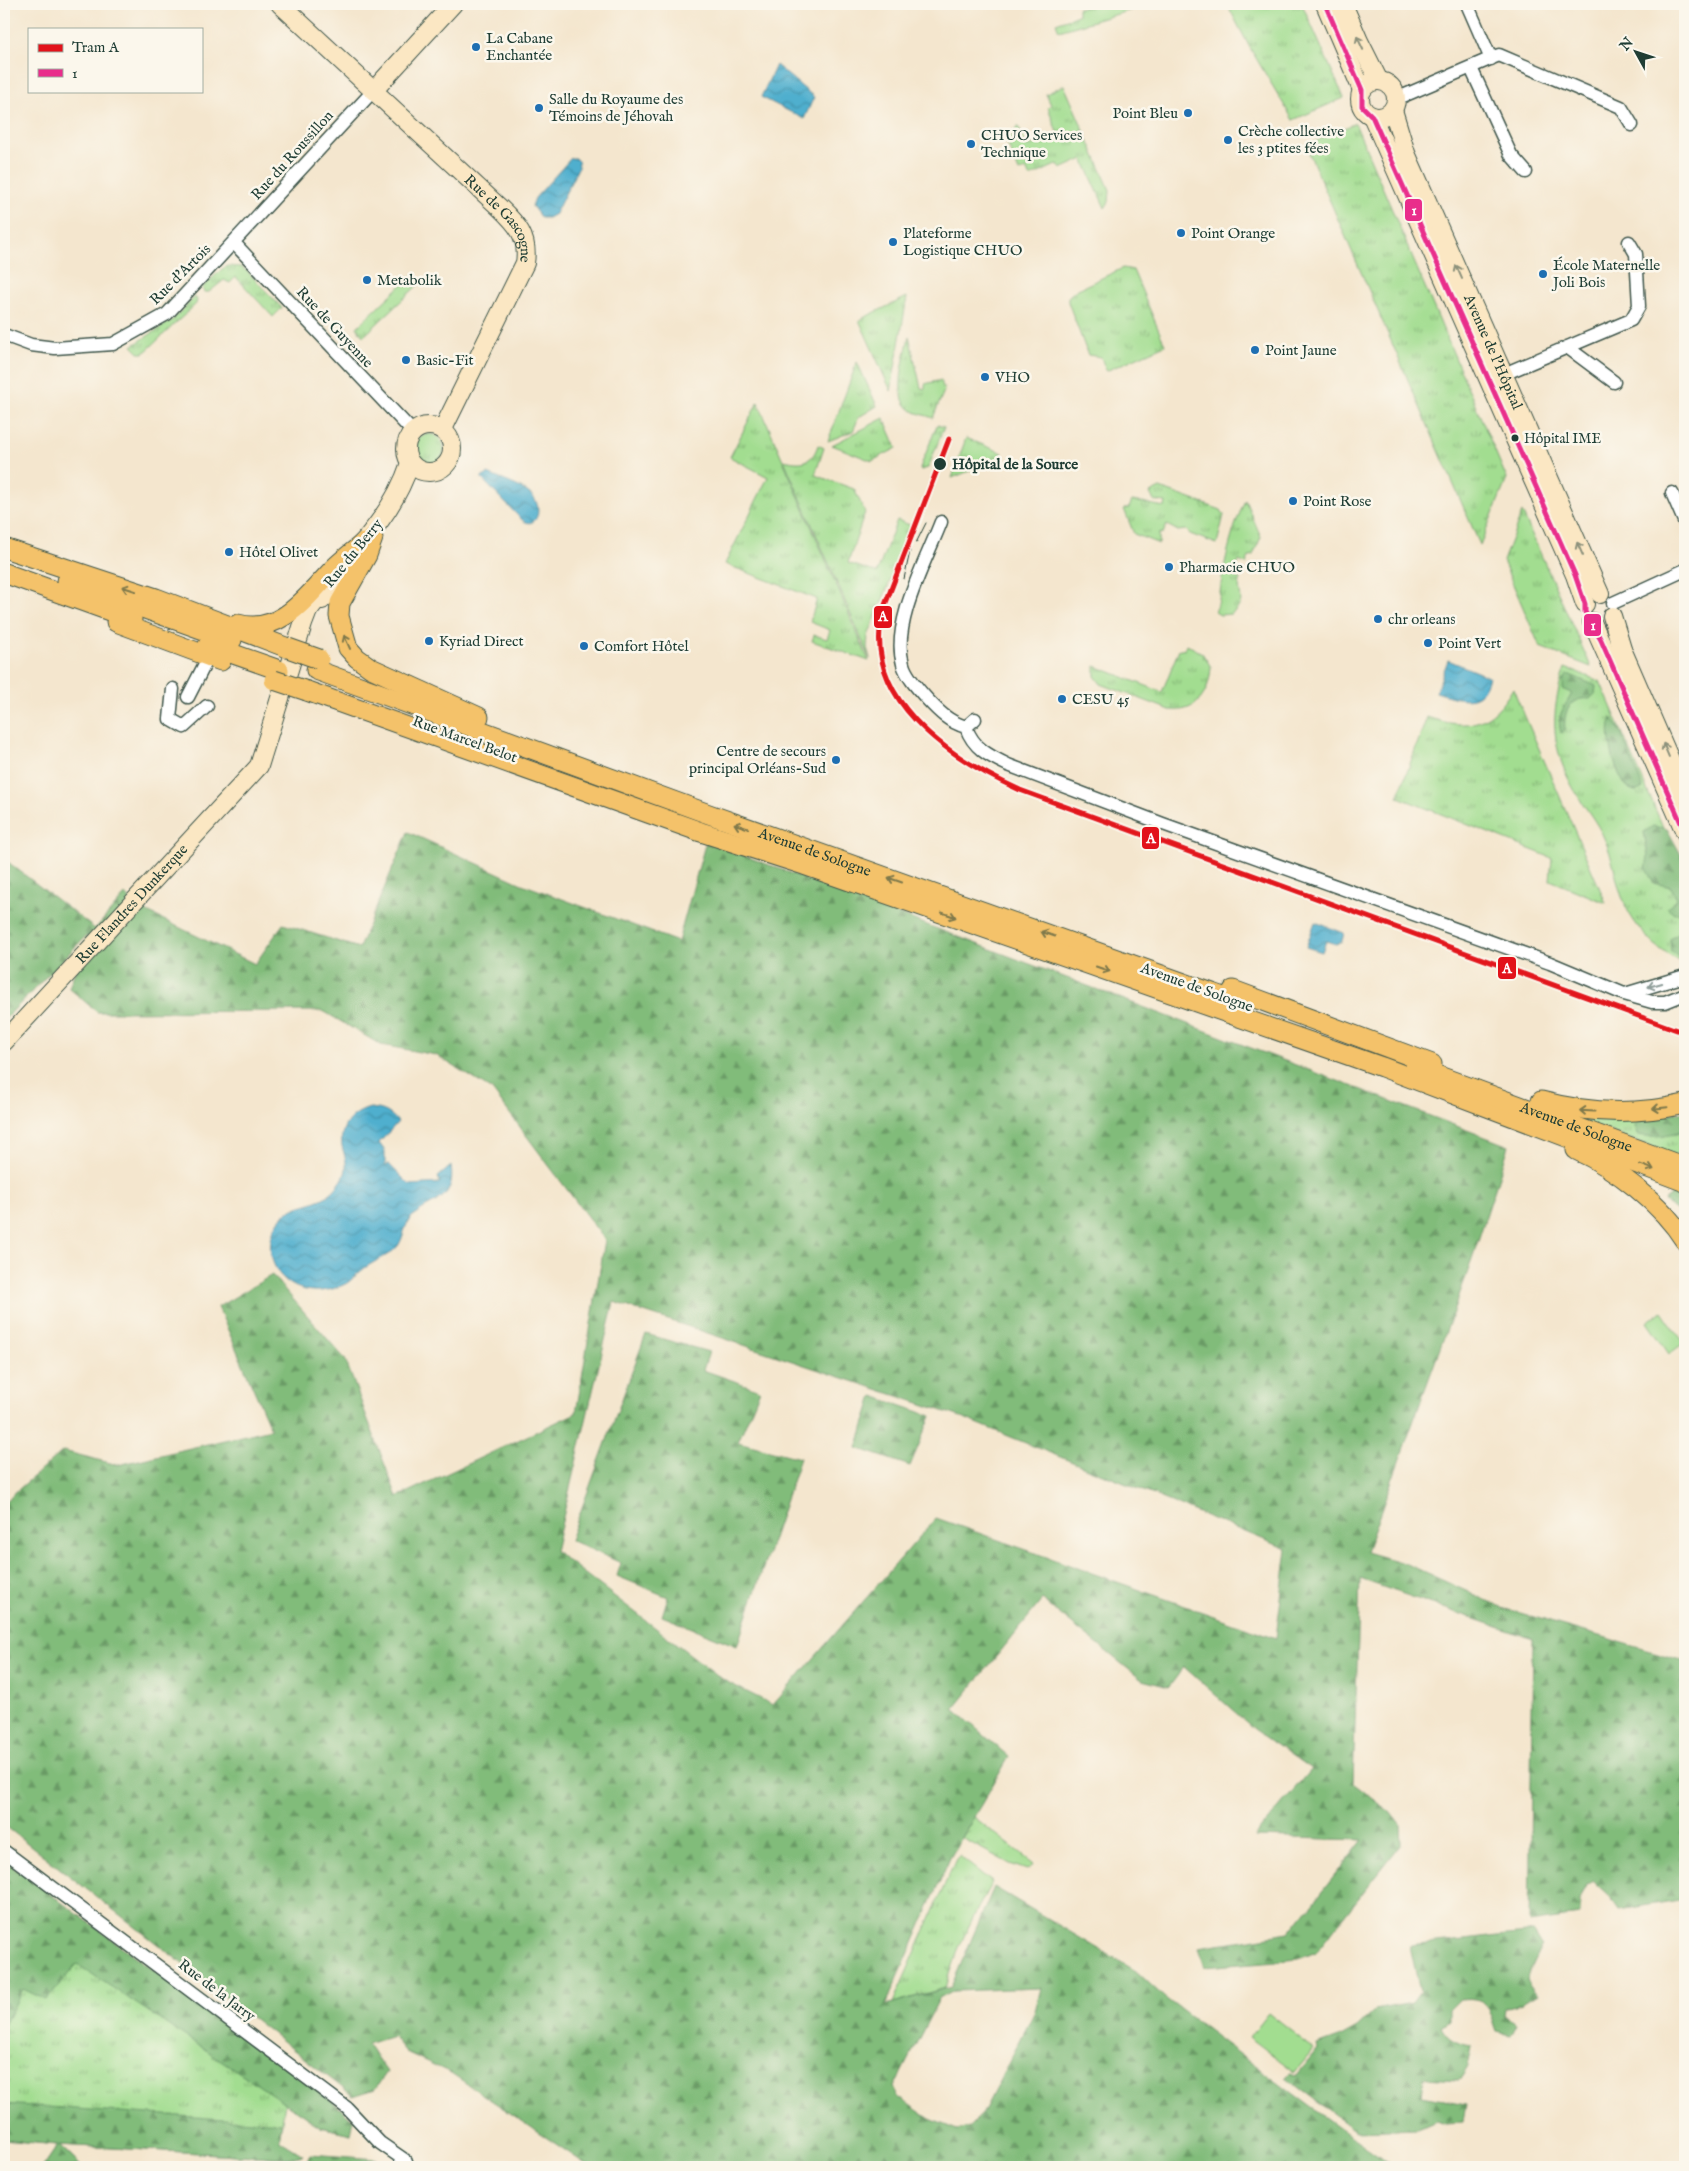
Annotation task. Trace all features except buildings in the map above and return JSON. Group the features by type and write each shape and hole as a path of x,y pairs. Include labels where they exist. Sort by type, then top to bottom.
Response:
{"main road":[{"path":"4,548 176,605 243,625 259,626 273,622 299,605 335,567 368,540"},
{"path":"368,540 367,555 340,603 339,616 344,637 348,648 357,658 370,668 430,696 706,813"},
{"path":"4,559 128,610"},
{"path":"4,573 128,610"},
{"path":"4,582 209,656 285,660"},
{"path":"176,605 285,660"},
{"name":"Rue Marcel Belot","path":"128,610 285,660 313,675 804,865 1215,1008 1438,1089"},
{"path":"313,675 430,696"},
{"name":"Rue Marcel Belot","path":"313,675 706,813"},
{"name":"Avenue de Sologne","path":"706,813 1081,946 1685,1167"},
{"path":"1081,946 1179,970 1512,1094 1572,1110 1624,1113 1685,1104"},
{"path":"1438,1089 1685,1182"},
{"path":"1438,1089 1580,1152 1626,1180 1649,1198 1678,1229 1685,1240"}],"street":[{"name":"Rue de Gascogne","path":"280,4 516,223 526,243 525,263 443,430"},
{"path":"374,90 453,4"},
{"path":"1324,4 1362,90 1361,105 1372,116 1384,116 1394,104 1500,55 1620,107 1632,125"},
{"path":"1343,4 1379,81"},
{"path":"1467,4 1490,59"},
{"path":"1471,68 1511,154 1526,172"},
{"path":"1362,90 1370,84 1379,81 1389,85 1394,104"},
{"name":"Rue du Roussillon","path":"234,242 374,90"},
{"name":"Avenue de l'Hôpital","path":"1394,104 1406,153 1499,379 1585,604"},
{"name":"Avenue de l'Hôpital","path":"1372,116 1499,379 1521,417 1608,604 1622,649 1685,794"},
{"name":"Rue d'Artois","path":"4,335 31,345 55,348 113,344 167,314 234,242"},
{"name":"Rue de Guyenne","path":"234,242 413,432"},
{"path":"1499,379 1631,320 1639,306 1636,254 1629,242"},
{"path":"1567,347 1614,382"},
{"path":"430,425 443,430 451,440 453,448 450,461 434,472 416,467 406,449 409,437 418,428 430,425"},
{"name":"Rue du Berry","path":"259,766 285,660 317,606 368,540 391,514 416,467"},
{"path":"1672,493 1685,523"},
{"path":"941,522 904,617 899,640 903,666 921,693 940,713 955,724 971,723 970,739 974,744 1008,765 1163,824 1550,963 1624,994 1652,1002 1665,1002 1681,996 1681,978 1624,994"},
{"path":"1685,570 1608,604 1591,597 1585,604 1585,612 1592,622 1685,832"},
{"path":"1592,622 1606,622 1608,604"},
{"path":"188,697 209,656"},
{"path":"173,689 170,719 184,727 207,706"},
{"name":"Rue Flandres Dunkerque","path":"4,1042 259,766"},
{"name":"Rue de la Jarry","path":"4,1851 347,2108 380,2143 406,2161"}],"green space":[{"path":"1102,4 1152,4 1059,31 1056,23 1078,15 1078,8"},
{"path":"1227,4 1302,4 1344,98 1293,120 1250,48"},
{"path":"1064,85 1110,190 1109,202 1105,208 1083,159 1061,169 1058,164 1030,177 1026,169 1019,172 1007,143 1018,126 1027,147 1058,135 1048,107 1051,105 1046,94"},
{"path":"1355,123 1507,479 1480,545 1306,146"},
{"path":"228,266 241,267 247,271 282,308 273,317 236,277 230,283 224,280 209,292 204,292 202,288 222,269"},
{"path":"1123,268 1133,270 1165,345 1106,371 1101,357 1088,355 1068,302 1068,297 1076,290"},
{"path":"411,276 420,281 419,284 364,336 362,335 357,327"},
{"path":"195,297 197,300 196,304 144,353 139,353 132,346 171,321"},
{"path":"907,297 891,391 859,320"},
{"path":"909,336 921,388 925,389 925,384 941,380 944,391 933,418 911,410 905,404 902,396 901,375"},
{"path":"857,362 877,406 859,417 853,431 828,441"},
{"path":"758,402 869,661 812,641 814,635 827,639 830,630 810,622 817,599 725,564 768,477 730,457"},
{"path":"884,418 897,448 872,461 832,445"},
{"path":"937,425 944,427 928,468 921,470 920,468"},
{"path":"429,434 440,438 444,449 440,460 429,464 418,460 414,449 418,438"},
{"path":"966,438 1003,453 999,459 952,478"},
{"path":"818,445 824,448 815,475 854,489 865,512 848,563 877,573 897,520 912,526 868,636 867,647 870,659 784,460 805,461 813,456"},
{"path":"1160,488 1221,510 1224,515 1217,544 1190,534 1186,530 1178,531 1167,525 1163,533 1159,534 1159,544 1134,534 1124,509 1129,508 1132,501 1165,507 1166,502 1154,501 1150,493"},
{"path":"1245,500 1261,537 1253,555 1249,557 1246,564 1239,561 1233,575 1240,579 1241,601 1239,605 1231,614 1220,615 1215,612 1219,600 1224,568 1234,529"},
{"path":"1522,512 1591,667 1540,647 1503,561"},
{"path":"1186,644 1202,653 1211,667 1205,693 1195,705 1188,708 1170,710 1101,684 1095,676 1095,666 1162,692 1179,649 1184,650"},
{"path":"1565,668 1600,681 1685,878 1685,962 1682,963 1654,944 1632,918 1622,897 1610,852 1604,838 1576,793 1561,762 1555,732 1555,717 1556,701"},
{"path":"1568,674 1596,686 1595,694 1590,699 1577,700 1569,707 1565,717 1565,730 1561,733 1560,716 1572,693 1563,689 1563,681"},
{"path":"1513,688 1606,903 1550,880 1552,858 1398,797 1427,717 1455,724 1477,722 1487,718 1496,711"},
{"path":"1612,718 1619,728 1643,788 1638,791 1629,789 1618,772 1609,735"},
{"path":"1653,826 1667,829 1685,862 1685,912 1674,913 1667,907 1677,899 1671,887 1654,883 1646,869 1648,857 1644,832"},
{"path":"408,832 522,884 678,942 706,841 1509,1146 1468,1271 1366,1552 1407,1564 1503,1608 1685,1661 1685,1899 1619,1910 1608,1894 1594,1881 1586,1885 1579,1901 1579,1916 1529,1923 1533,1639 1360,1579 1353,1783 1390,1812 1401,1826 1402,1843 1316,1952 1299,1959 1205,1967 1199,1947 1289,1933 1363,1840 1254,1837 1311,1769 1254,1729 1184,1667 1169,1687 1142,1680 1042,1600 954,1709 1009,1757 950,1858 886,2005 951,1987 994,1887 1136,1971 1165,1998 1394,2167 590,2167 451,2073 406,2052 393,2036 367,2044 387,2072 375,2089 353,2096 4,1825 4,1502 63,1451 118,1465 271,1429 218,1307 272,1275 345,1359 397,1497 576,1413 605,1240 492,1090 436,1055 381,1045 323,1011 97,1012 69,988 88,934 4,1020 4,859 95,929 125,895 141,909 255,964 283,924 359,948","holes":["614,1302 964,1418 1287,1549 1276,1638 936,1518 773,1705 725,1681 555,1551","1041,1988 1035,2011 983,2113 969,2127 957,2130 930,2119 898,2097 894,2087 939,1999 954,1991"]},
{"path":"1677,934 1685,937 1685,959 1682,960 1671,951 1670,939"},
{"path":"1685,1111 1685,1130 1662,1136 1638,1135 1635,1126 1639,1119"},
{"path":"1570,1117 1639,1119 1671,1135 1685,1130 1685,1159"},
{"path":"1685,1186 1685,1217 1664,1201"},
{"path":"1662,1311 1684,1343 1669,1354 1647,1322"},
{"path":"646,1334 709,1352 703,1370 760,1390 738,1442 800,1458 737,1646 662,1616 668,1597 617,1576 621,1563 570,1540"},
{"path":"873,1396 931,1416 910,1466 857,1448"},
{"path":"974,1817 1034,1864 1027,1870 1010,1864 962,1838"},
{"path":"959,1856 992,1882 959,1947 945,1988 893,2003 956,1859"},
{"path":"4,1860 351,2134 321,2127 285,2103 279,2140 303,2155 290,2158 59,2145 82,2167 43,2167 58,2145 4,2140"},
{"path":"4,1860 333,2102 354,2120 351,2134 321,2127 77,1964 46,2000 23,1989 4,2025"},
{"path":"1534,1932 1542,1945 1526,1978 1538,1994 1523,2003 1504,2008 1503,2015 1517,2023 1511,2035 1497,2032 1486,2005 1483,2002 1470,1999 1460,1999 1449,2010 1449,2021 1441,2027 1454,2041 1472,2046 1468,2066 1459,2080 1424,2078 1422,2096 1466,2104 1463,2123 1446,2124 1436,2121 1418,2129 1356,2131 1286,2078 1291,2073 1297,2075 1318,2049 1317,2045 1339,2037 1357,2027 1375,2010 1412,2003 1420,1992 1410,1946"},
{"path":"1268,2013 1314,2049 1295,2072 1249,2037"},
{"path":"4,2104 282,2123 279,2140 303,2155 290,2158 59,2145 82,2167 43,2167 58,2145 4,2140"},
{"path":"310,2154 377,2159 385,2167 305,2167"}],"water":[{"path":"776,65 814,97 804,119 761,97"},
{"path":"571,158 575,158 578,161 579,166 555,214 548,218 541,218 532,206 535,198"},
{"path":"488,474 516,485 530,494 535,499 537,505 538,511 535,520 531,523 520,518 481,478"},
{"path":"1448,660 1489,677 1481,693 1475,697 1461,699 1436,692"},
{"path":"1315,922 1344,933 1342,941 1336,944 1326,941 1322,952 1306,947"},
{"path":"370,1108 386,1112 398,1122 379,1143 385,1151 385,1166 389,1164 410,1185 440,1183 438,1177 451,1166 452,1178 450,1187 440,1199 411,1218 400,1243 394,1250 365,1268 348,1282 336,1288 323,1291 309,1291 295,1287 282,1277 272,1260 271,1242 273,1232 283,1216 295,1208 327,1196 337,1186 343,1178 346,1169 346,1160 342,1146 345,1127 352,1117"}],"tram line":[{"name":"A","path":"949,439 885,605 880,638 884,668 896,695 915,720 938,741 993,777 1020,790 1685,1033"},
{"path":"904,579 917,519"},
{"path":"916,543 926,523"},
{"path":"896,576 905,560"}],"transit line":[{"name":"1","path":"1325,4 1362,90 1362,106 1372,116 1575,575 1585,604 1585,612 1601,640 1685,832"}],"place":[{"name":"La Cabane Enchantée","path":"476,47"},
{"name":"Salle du Royaume des Témoins de Jéhovah","path":"539,108"},
{"name":"Point Bleu","path":"1188,113"},
{"name":"Crèche collective les 3 ptites fées","path":"1228,140"},
{"name":"CHUO Services Technique","path":"971,144"},
{"name":"Point Orange","path":"1181,233"},
{"name":"Plateforme Logistique CHUO","path":"893,242"},
{"name":"École Maternelle Joli Bois","path":"1543,274"},
{"name":"Metabolik","path":"367,280"},
{"name":"Point Jaune","path":"1255,350"},
{"name":"Basic-Fit","path":"406,360"},
{"name":"VHO","path":"985,377"},
{"name":"Hôpital IME","path":"1515,438"},
{"name":"Hôpital de la Source","path":"940,464"},
{"name":"Point Rose","path":"1293,501"},
{"name":"Hôtel Olivet","path":"229,552"},
{"name":"Pharmacie CHUO","path":"1169,567"},
{"name":"chr orleans","path":"1378,619"},
{"name":"Kyriad Direct","path":"429,641"},
{"name":"Point Vert","path":"1428,643"},
{"name":"Comfort Hôtel","path":"584,646"},
{"name":"CESU 45","path":"1062,699"},
{"name":"Centre de secours principal Orléans-Sud","path":"836,760"}]}
